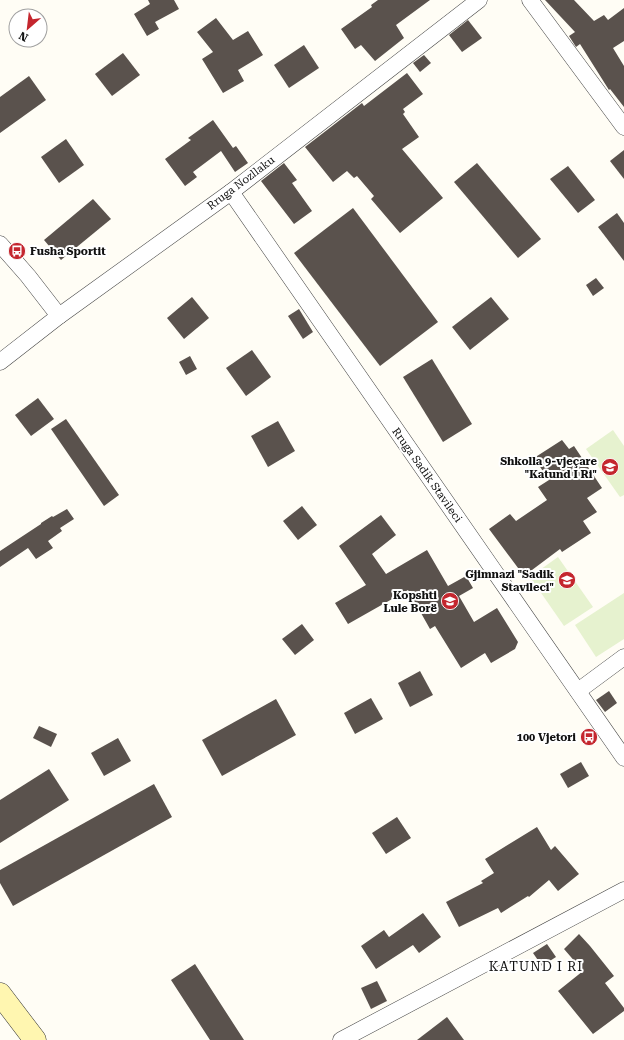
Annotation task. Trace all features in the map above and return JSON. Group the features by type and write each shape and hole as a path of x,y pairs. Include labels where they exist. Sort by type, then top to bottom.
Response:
{"main road":[{"path":"0,994 35,1040"}],"street":[{"name":"Rruga Nozllaku","path":"0,362 59,316 230,192 479,0"},
{"path":"530,0 624,127"},
{"name":"Rruga Sadik Stavileci","path":"230,192 624,758"},
{"path":"0,244 28,276 59,316"},
{"path":"578,691 624,657"},
{"path":"341,1040 624,890"}],"green space":[{"name":"Shkolla 9-vjeçare \"Katund I Ri\"","path":"613,430 624,446 624,495 620,497 586,449"},
{"path":"558,557 593,607 564,626 530,577"},
{"path":"624,593 624,639 596,657 575,625"}],"building":[{"path":"148,0 174,0 179,9 155,22 159,29 147,36 134,14 150,4"},
{"path":"378,0 430,0 396,25 404,38 375,61 361,45 355,49 341,29 372,7 371,5"},
{"path":"545,0 574,0 594,21 604,15 608,20 624,8 624,41 613,48 624,66 624,107 610,89 609,90 580,44 576,47 569,36 575,32"},
{"path":"216,18 233,40 248,31 263,55 238,70 244,81 223,93 202,59 213,52 197,32"},
{"path":"468,20 482,38 462,52 449,35"},
{"path":"304,45 319,68 289,88 274,65"},
{"path":"123,53 140,75 112,96 95,74"},
{"path":"424,55 431,63 420,72 413,63"},
{"path":"407,73 423,94 403,109 405,112 403,114 419,137 402,149 443,198 400,233 371,199 374,196 357,176 354,178 347,171 333,182 305,147 362,103 364,106"},
{"path":"29,76 46,100 0,133 0,97"},
{"path":"213,120 233,148 236,146 248,163 235,172 221,151 193,172 197,177 185,186 165,159 191,140 188,138"},
{"path":"66,139 84,165 59,183 41,157"},
{"path":"624,150 624,179 610,161"},
{"path":"284,163 297,180 292,183 312,211 294,224 261,181"},
{"path":"477,163 541,239 518,258 454,182"},
{"path":"568,166 595,200 578,213 550,179"},
{"path":"93,199 111,219 61,260 44,240"},
{"path":"353,208 438,322 380,366 294,253"},
{"path":"617,213 624,223 624,261 598,227"},
{"path":"596,278 604,288 593,296 586,285"},
{"path":"192,297 209,318 184,339 167,318"},
{"path":"491,297 509,319 470,350 452,327"},
{"path":"299,309 313,332 303,339 288,316"},
{"path":"252,350 271,377 246,396 226,368"},
{"path":"190,356 197,369 186,375 179,362"},
{"path":"432,359 472,424 443,442 403,377"},
{"path":"38,398 54,419 31,436 15,415"},
{"path":"66,419 119,495 104,506 51,429"},
{"path":"278,421 295,451 268,467 251,436"},
{"path":"562,440 569,449 574,446 602,488 587,498 597,512 583,521 591,533 562,552 560,549 524,576 489,529 510,514 516,521 547,500 538,487 549,480 534,458"},
{"path":"302,506 317,525 298,540 283,521"},
{"path":"67,509 74,519 60,528 62,531 48,541 53,548 36,559 28,548 0,567 0,551 52,516 53,517"},
{"path":"381,515 396,535 372,554 386,574 427,550 448,586 466,576 473,588 459,596 474,622 497,608 518,642 515,649 491,663 485,653 461,668 435,626 430,629 408,590 348,624 335,603 366,585 339,546"},
{"path":"302,624 314,640 295,655 282,639"},
{"path":"420,671 433,695 410,707 398,683"},
{"path":"609,691 617,703 605,712 596,700"},
{"path":"371,698 383,719 355,734 344,713"},
{"path":"276,699 296,735 222,776 202,740"},
{"path":"39,726 57,734 51,747 33,738"},
{"path":"118,738 131,761 104,776 91,753"},
{"path":"581,762 589,776 568,788 560,774"},
{"path":"49,769 69,800 0,843 0,800"},
{"path":"154,784 172,817 13,906 0,883 0,870"},
{"path":"397,817 411,838 386,854 372,833"},
{"path":"537,827 551,850 555,846 579,874 558,891 549,880 529,897 528,896 501,913 498,908 459,927 446,902 483,883 481,881 494,873 485,859"},
{"path":"423,913 441,937 419,953 413,945 376,969 361,946 384,930 389,937"},
{"path":"579,934 614,976 605,983 624,1008 624,1011 593,1034 558,991 583,971 564,949"},
{"path":"547,944 556,957 542,966 533,953"},
{"path":"195,964 244,1040 210,1040 171,980"},
{"path":"377,981 387,1001 371,1009 361,988"},
{"path":"447,1017 464,1040 417,1040"}],"place":[{"name":"Fusha Sportit","path":"17,251"},
{"name":"Shkolla 9-vjeçare \"Katund I Ri\"","path":"610,467"},
{"name":"Gjimnazi \"Sadik Stavileci\"","path":"567,580"},
{"name":"Kopshti Lule Borë","path":"450,601"},
{"name":"100 Vjetori","path":"589,737"}],"district":[{"name":"KATUND I RI","path":"536,966"}]}
